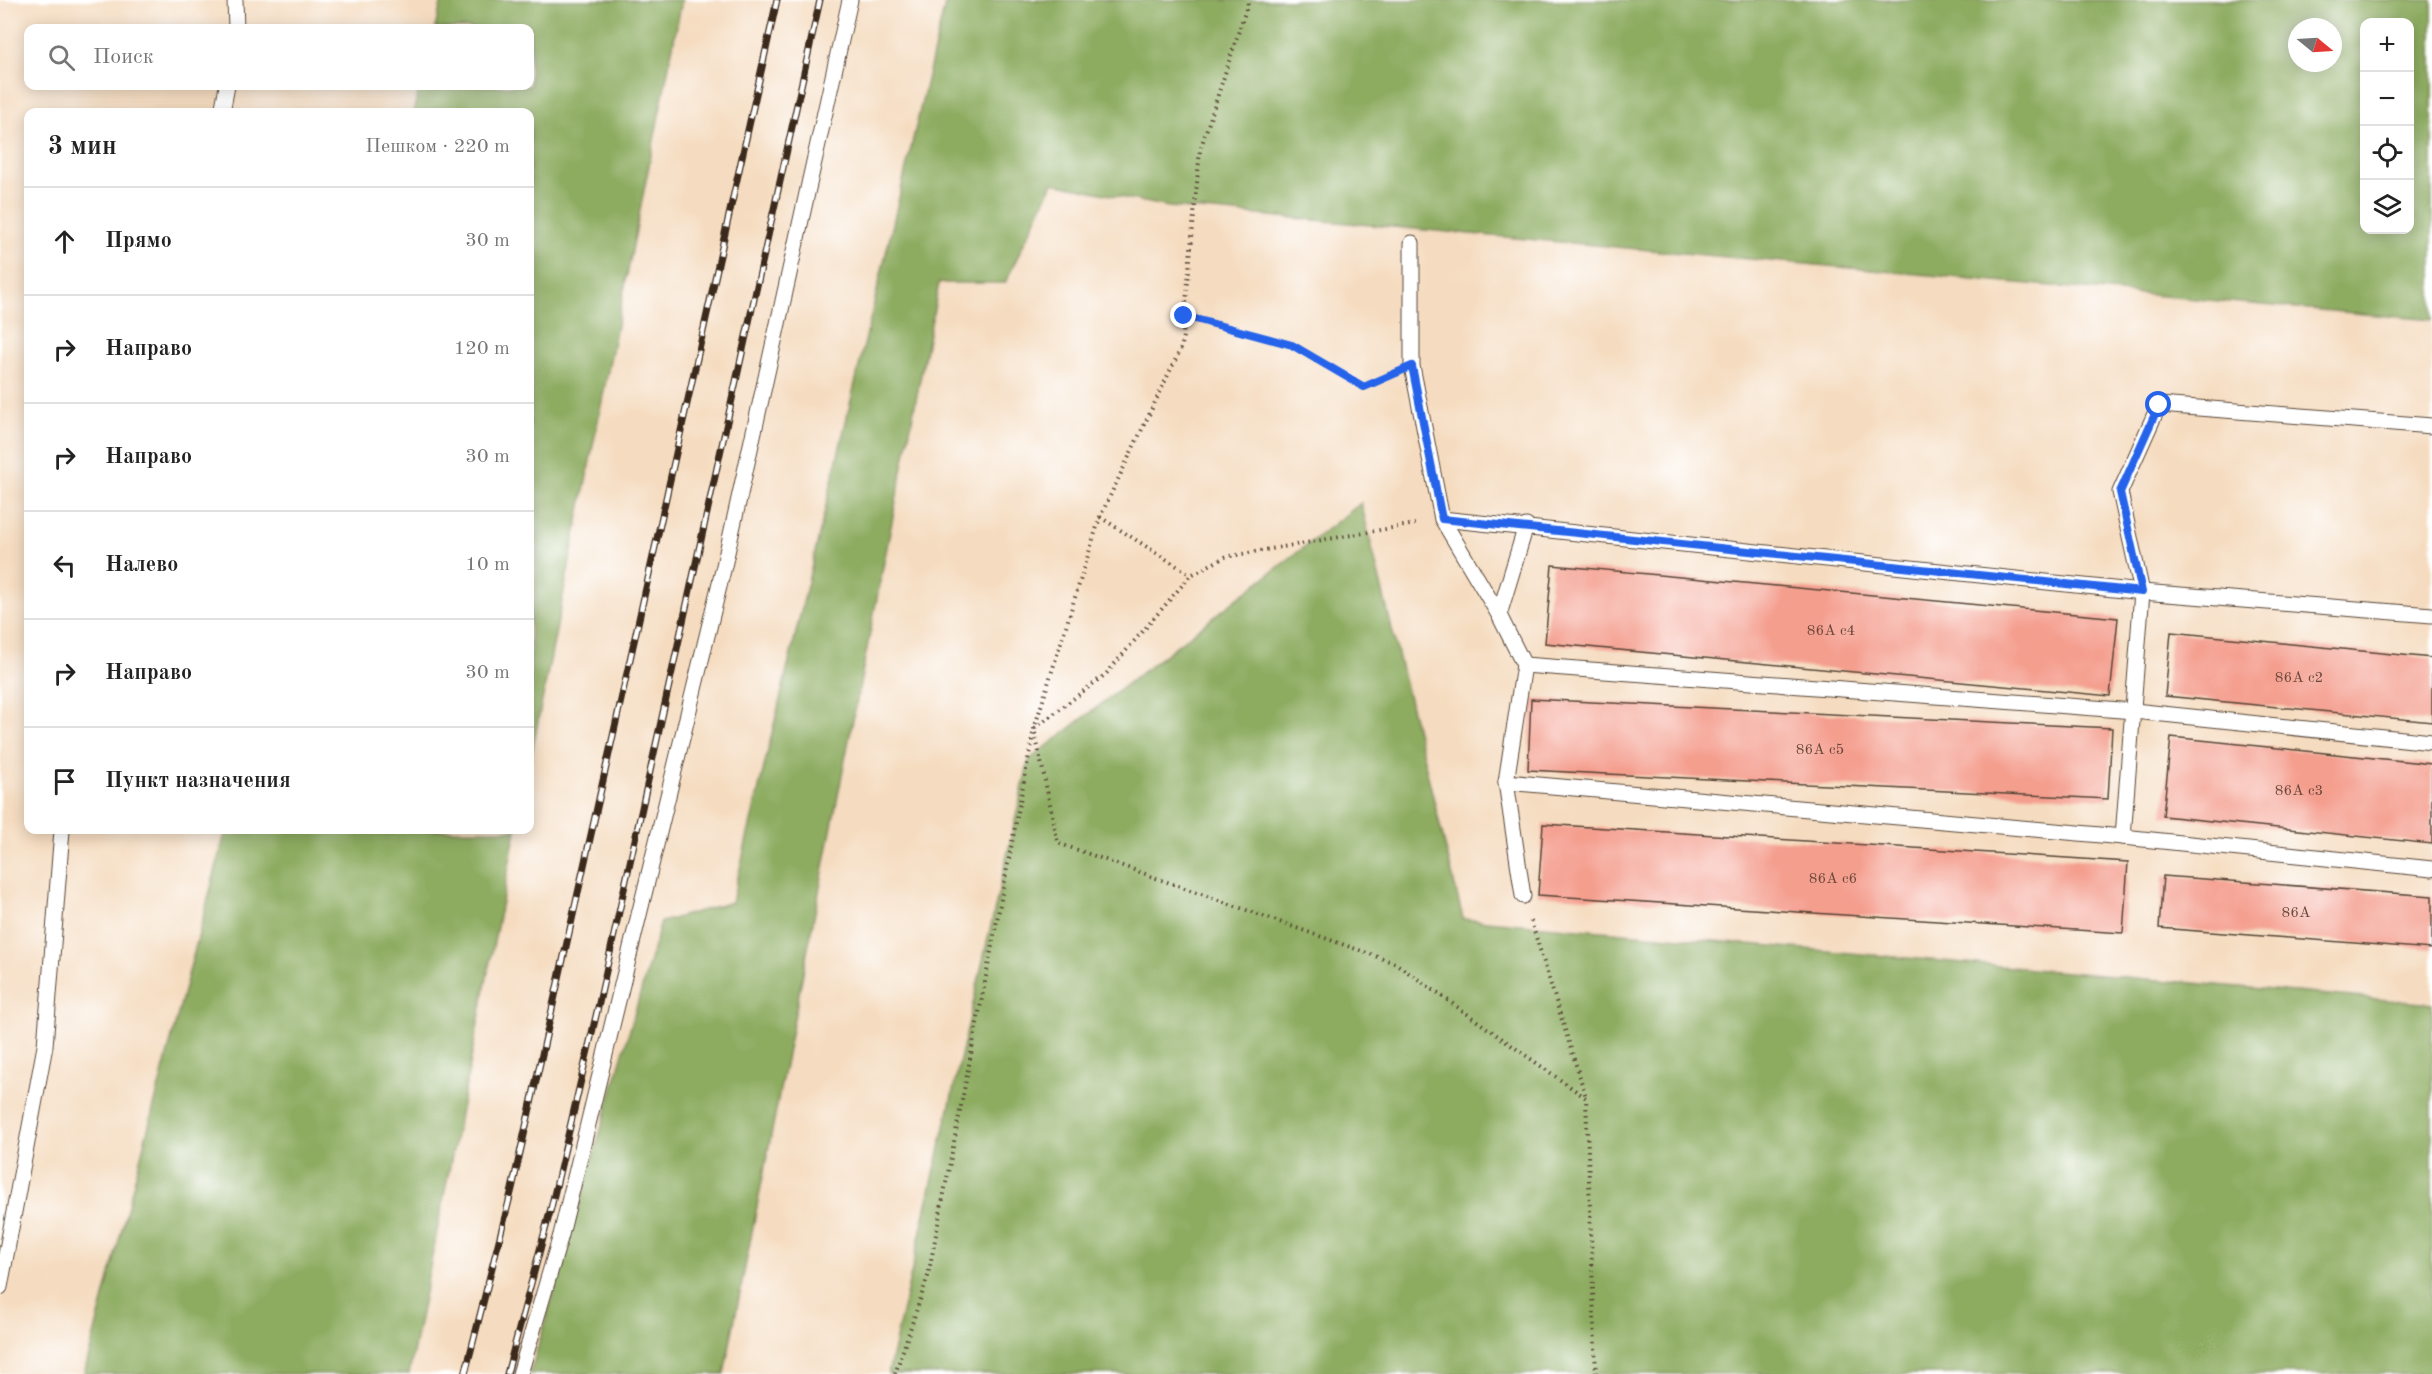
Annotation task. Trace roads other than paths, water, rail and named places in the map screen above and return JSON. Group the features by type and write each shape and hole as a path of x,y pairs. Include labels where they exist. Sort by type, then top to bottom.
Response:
{"lane":[{"path":"235,0 236,24"},
{"path":"520,1374 561,1235 718,590 850,0"},
{"path":"223,108 226,90"},
{"path":"1412,243 1412,366 1442,519 1499,615 1524,666 1506,782 1523,896"},
{"path":"2124,837 2142,592 2120,492 2159,405 2432,426"},
{"path":"1442,519 2142,592 2432,615"},
{"path":"1499,615 1526,526"},
{"path":"1524,666 2134,711 2432,742"},
{"path":"1506,782 2124,837 2432,869"},
{"path":"0,1287 45,1046 62,834"}],"railway":[{"path":"465,1374 512,1189 777,0"},
{"path":"507,1374 551,1208 599,1003 820,0"}]}
